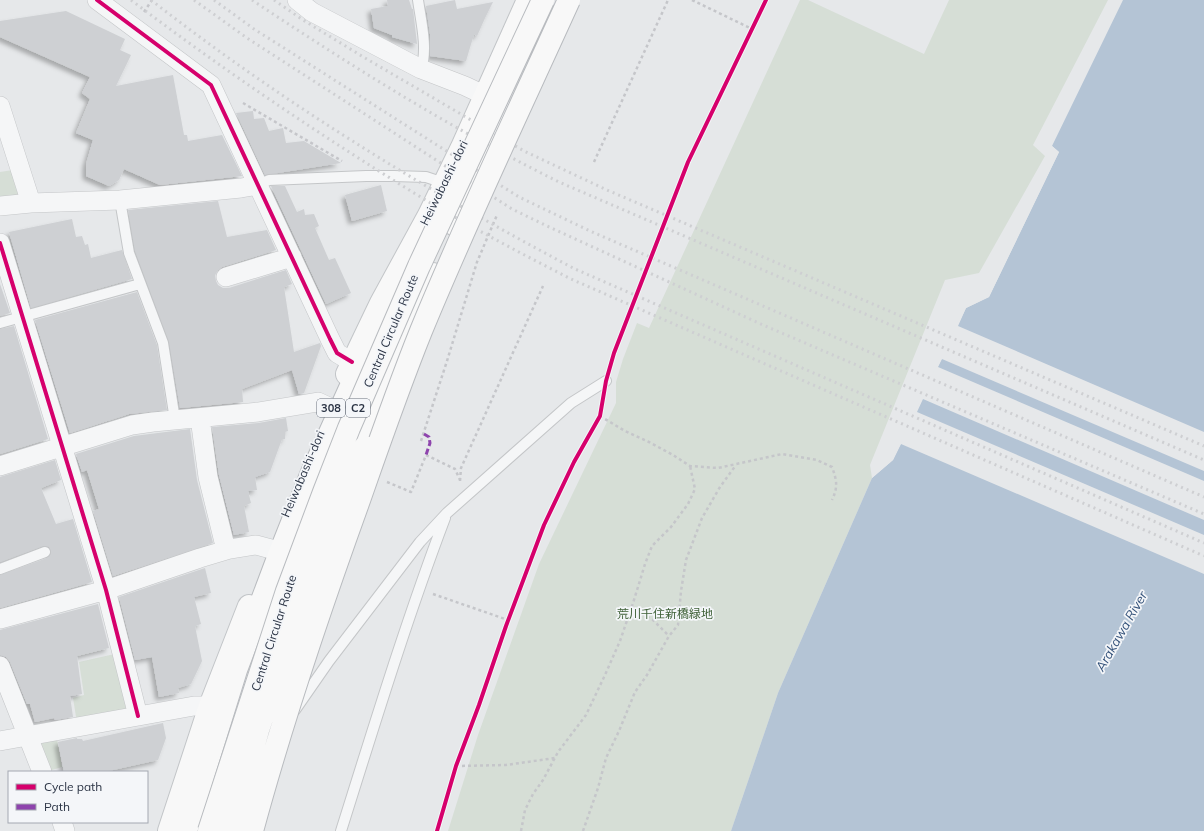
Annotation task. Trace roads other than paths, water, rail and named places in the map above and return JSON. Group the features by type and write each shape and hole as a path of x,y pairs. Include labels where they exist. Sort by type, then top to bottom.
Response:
{"main road":[{"name":"Heiwabashi-dori","path":"169,831 210,706 271,549 331,408 381,303 429,215 463,145 484,95 528,0"},
{"name":"Central Circular Route","path":"209,831 287,591 352,421 420,266 543,0"},
{"name":"Heiwabashi-dori","path":"226,831 260,751 352,468 400,350 481,164 557,0"},
{"name":"C2","path":"252,831 322,602 420,333 493,166 569,0"},
{"path":"186,831 236,670 311,475 356,375 420,266"},
{"path":"230,831 258,730 305,591 336,506 420,333"},
{"path":"236,831 260,751"}],"street":[{"path":"97,0 211,85 337,353 352,362"},
{"path":"297,0 312,12 421,69 484,95"},
{"path":"0,106 31,203"},
{"path":"0,206 31,203 120,200 258,185"},
{"path":"0,243 106,590 138,716"},
{"path":"226,277 292,257"},
{"path":"0,466 132,425 258,412 318,402 331,408"},
{"path":"200,418 208,477 226,550"},
{"path":"0,619 106,590 226,550 256,545 271,549"},
{"path":"0,666 42,771"},
{"path":"0,741 194,706 210,706"}],"lane":[{"path":"418,0 424,51 424,60 421,69"},
{"path":"258,185 269,180 366,176 426,177 444,183"},
{"path":"120,200 129,252 162,343 175,420"},
{"path":"0,323 140,284"},
{"path":"260,751 420,542 448,513 571,403 606,381"},
{"path":"341,831 378,711 448,513"},
{"path":"0,569 45,552"}],"water":[{"name":"Arakawa River","path":"1123,0 1204,0 1204,831 731,831 778,693 872,478 893,460 966,308 989,297 1059,152 1052,146"}],"railway":[{"path":"131,0 235,76 342,147 414,193 492,238 551,269 1204,556"},
{"path":"151,0 252,75 357,144 465,209 575,269 1204,543"},
{"path":"194,0 247,38 512,209 763,325 1204,514"},
{"path":"214,0 254,29 519,197 590,231 1204,497"},
{"path":"252,0 402,96 519,162 559,182 1204,460"},
{"path":"274,0 303,20 365,58 524,151 607,190 1204,446"}],"park label":[{"name":"荒川千住新橋緑地","path":"665,614"}]}
